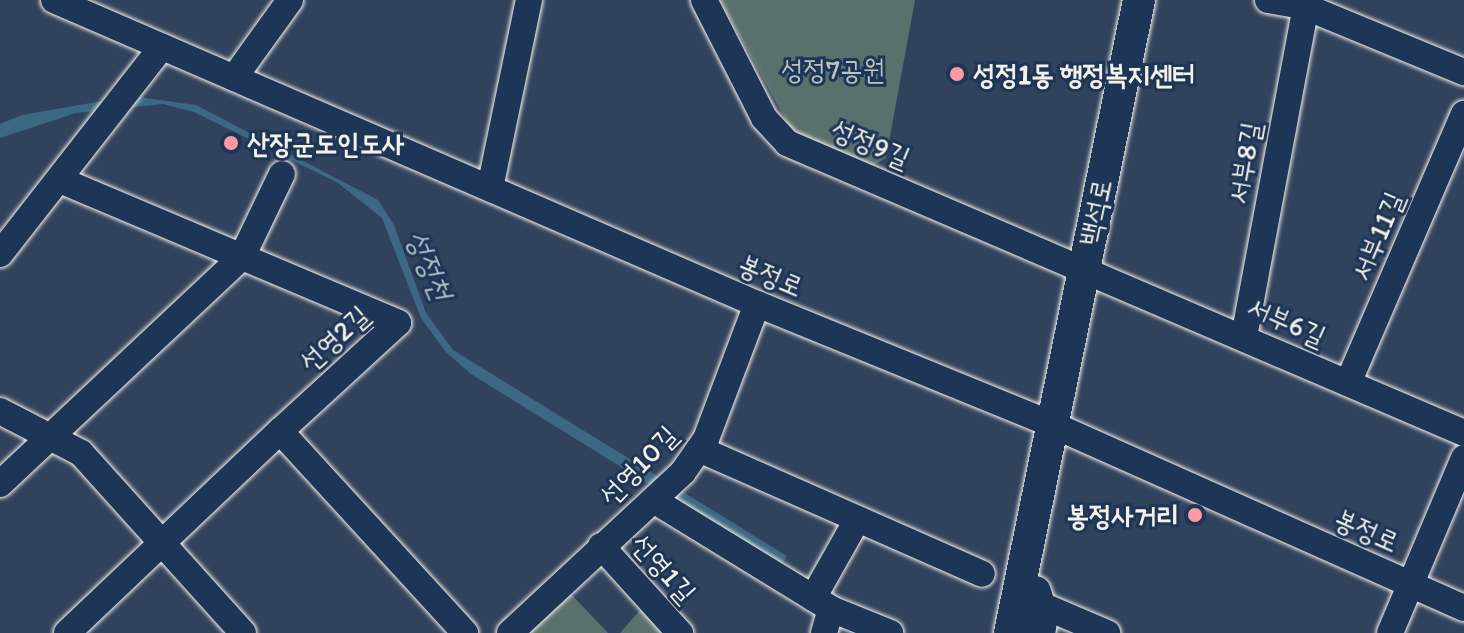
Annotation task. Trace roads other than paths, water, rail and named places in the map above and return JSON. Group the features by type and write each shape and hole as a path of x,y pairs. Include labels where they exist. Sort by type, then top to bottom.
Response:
{"main road":[{"name":"백석로","path":"1010,633 1032,610 1053,425 1139,0"},
{"path":"993,633 1004,602 1032,610"}],"street":[{"name":"봉정로","path":"54,0 757,304 1053,425 1464,608"},
{"path":"234,78 290,0"},
{"path":"490,188 529,0"},
{"name":"성정9길","path":"704,0 764,118 787,143 1083,267"},
{"path":"1268,0 1306,4 1464,72"},
{"name":"서부8길","path":"1244,337 1306,4"},
{"path":"0,254 162,47"},
{"name":"서부11길","path":"1348,383 1464,114"},
{"path":"0,484 242,257 282,174"},
{"name":"선영2길","path":"60,180 398,323 280,431"},
{"name":"서부6길","path":"1083,267 1464,433"},
{"name":"선영10길","path":"510,633 683,472 699,449 757,304"},
{"path":"0,411 52,435 81,453 243,633"},
{"path":"67,633 280,431 465,633"},
{"path":"699,449 982,574"},
{"path":"1390,633 1464,458"},
{"path":"655,501 822,613 890,633"},
{"path":"822,613 857,520"},
{"name":"선영1길","path":"601,546 680,633"},
{"path":"1032,610 1107,633"}],"water":[{"path":"131,96 196,105 378,200 394,225 426,313 453,350 787,556 781,566 471,374 445,351 421,318 382,218 338,183 194,112 163,104 76,113 0,138 0,124 22,115"}],"place":[{"name":"성정1동 행정복지센터","path":"957,74"},
{"name":"산장군도인도사","path":"231,143"},
{"name":"봉정사거리","path":"1195,515"}],"park label":[{"name":"성정7공원","path":"833,69"}],"water label":[{"name":"성정천","path":"429,265"}]}
